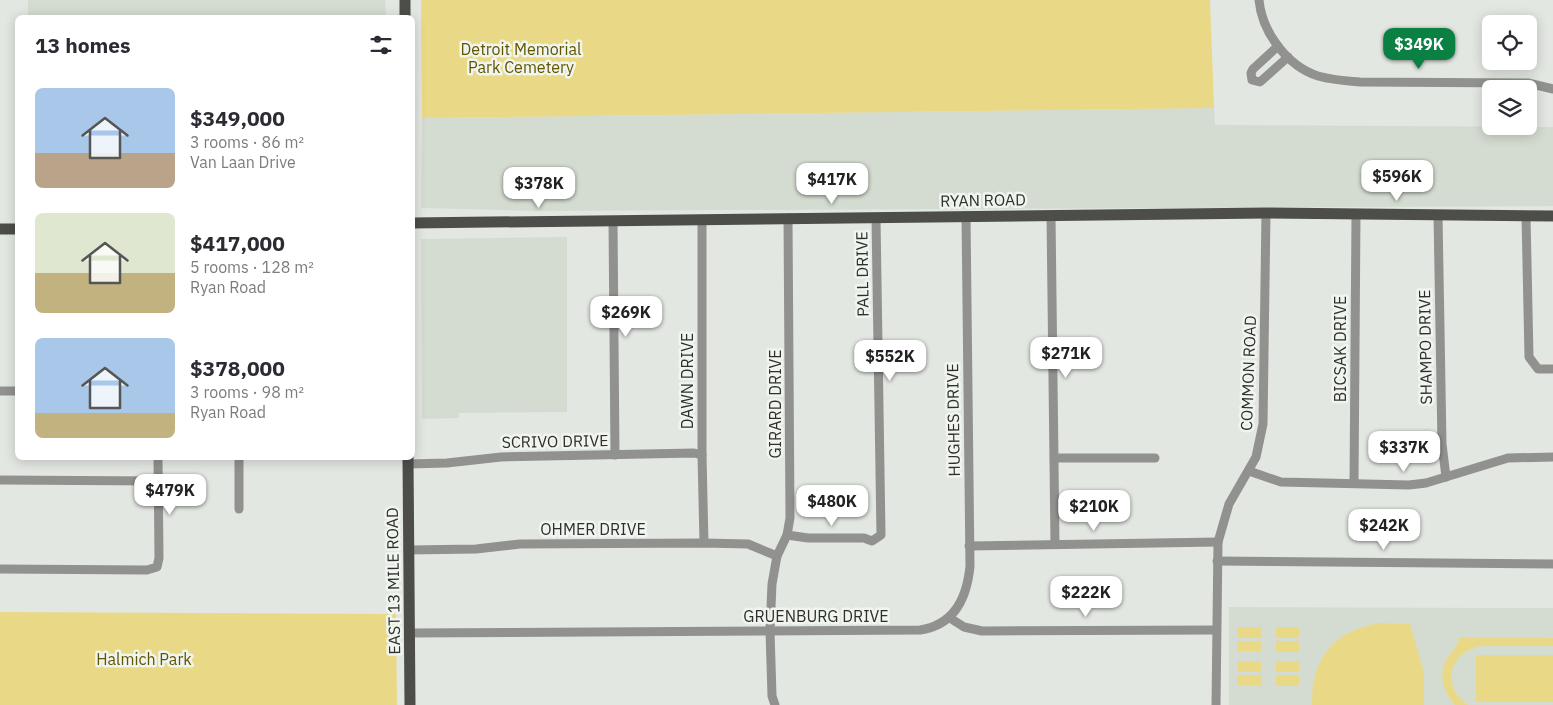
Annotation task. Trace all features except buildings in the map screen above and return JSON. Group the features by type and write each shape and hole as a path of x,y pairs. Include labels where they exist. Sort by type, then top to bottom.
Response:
{"main road":[{"path":"404,0 405,15"},
{"name":"RYAN ROAD","path":"415,223 1266,213 1553,216"},
{"path":"0,229 15,229"},
{"name":"EAST 13 MILE ROAD","path":"408,461 410,705"}],"street":[{"path":"1259,0 1262,17 1278,46 1288,57 1316,75 1340,81 1528,83 1553,89"},
{"path":"1278,46 1253,69 1251,73 1252,80 1260,82 1288,57"},
{"name":"COMMON ROAD","path":"1216,705 1218,542 1229,504 1256,457 1263,424 1266,213"},
{"name":"BICSAK DRIVE","path":"1354,483 1356,214"},
{"path":"1051,215 1055,544"},
{"name":"SHAMPO DRIVE","path":"1438,215 1442,444 1446,477"},
{"name":"HUGHES DRIVE","path":"950,618 965,596 968,582 966,216"},
{"path":"1526,216 1528,357 1538,370 1553,369"},
{"name":"GIRARD DRIVE","path":"775,705 772,696 771,601 777,556 788,535 790,518 791,438 788,218"},
{"name":"PALL DRIVE","path":"788,535 808,538 864,538 872,542 879,539 881,535 876,218"},
{"name":"DAWN DRIVE","path":"702,220 704,543"},
{"path":"614,221 615,455"},
{"path":"0,391 15,391"},
{"name":"SCRIVO DRIVE","path":"408,461 447,463 501,457 694,453 702,455"},
{"path":"1249,471 1281,482 1409,485 1446,477 1508,458 1553,457"},
{"path":"1055,458 1155,458"},
{"path":"0,569 147,570 156,568 159,558 158,460"},
{"path":"239,460 239,509"},
{"path":"0,480 158,481"},
{"path":"969,546 1218,542"},
{"name":"OHMER DRIVE","path":"408,550 476,549 512,544 704,543 748,544 777,556"},
{"path":"1217,561 1553,564"},
{"path":"950,618 964,627 982,631 1216,630"},
{"name":"GRUENBURG DRIVE","path":"410,633 920,630 940,625 950,618"}],"shaded area":[{"path":"28,0 385,0 386,15 28,15"},
{"path":"1214,108 1215,125 1482,127 1482,135 1537,135 1537,127 1553,127 1553,206 534,211 421,208 422,118"},
{"path":"567,237 567,412 459,413 459,418 422,419 421,239"},
{"path":"1229,607 1553,608 1553,705 1229,705"}],"green space":[{"name":"Detroit Memorial Park Cemetery","path":"421,0 1210,0 1214,108 422,118"},
{"name":"Halmich Park","path":"0,612 396,614 397,705 0,705"},
{"path":"1380,623 1410,624 1424,673 1424,705 1312,705 1316,673 1328,649 1349,633"},
{"path":"1238,627 1261,627 1261,638 1238,638"},
{"path":"1276,627 1299,627 1299,638 1276,638"},
{"path":"1459,637 1553,638 1553,646 1480,646 1469,650 1455,663 1451,680 1459,697 1468,705 1455,705 1447,694 1442,676 1445,663 1456,646"},
{"path":"1238,641 1261,641 1261,651 1238,651"},
{"path":"1276,641 1299,641 1299,652 1276,652"},
{"path":"1476,655 1553,655 1553,702 1476,702"},
{"path":"1238,661 1261,661 1261,672 1238,672"},
{"path":"1276,661 1299,661 1299,672 1276,672"},
{"path":"1238,675 1261,675 1261,685 1238,685"},
{"path":"1276,675 1299,675 1299,686 1276,686"}]}
